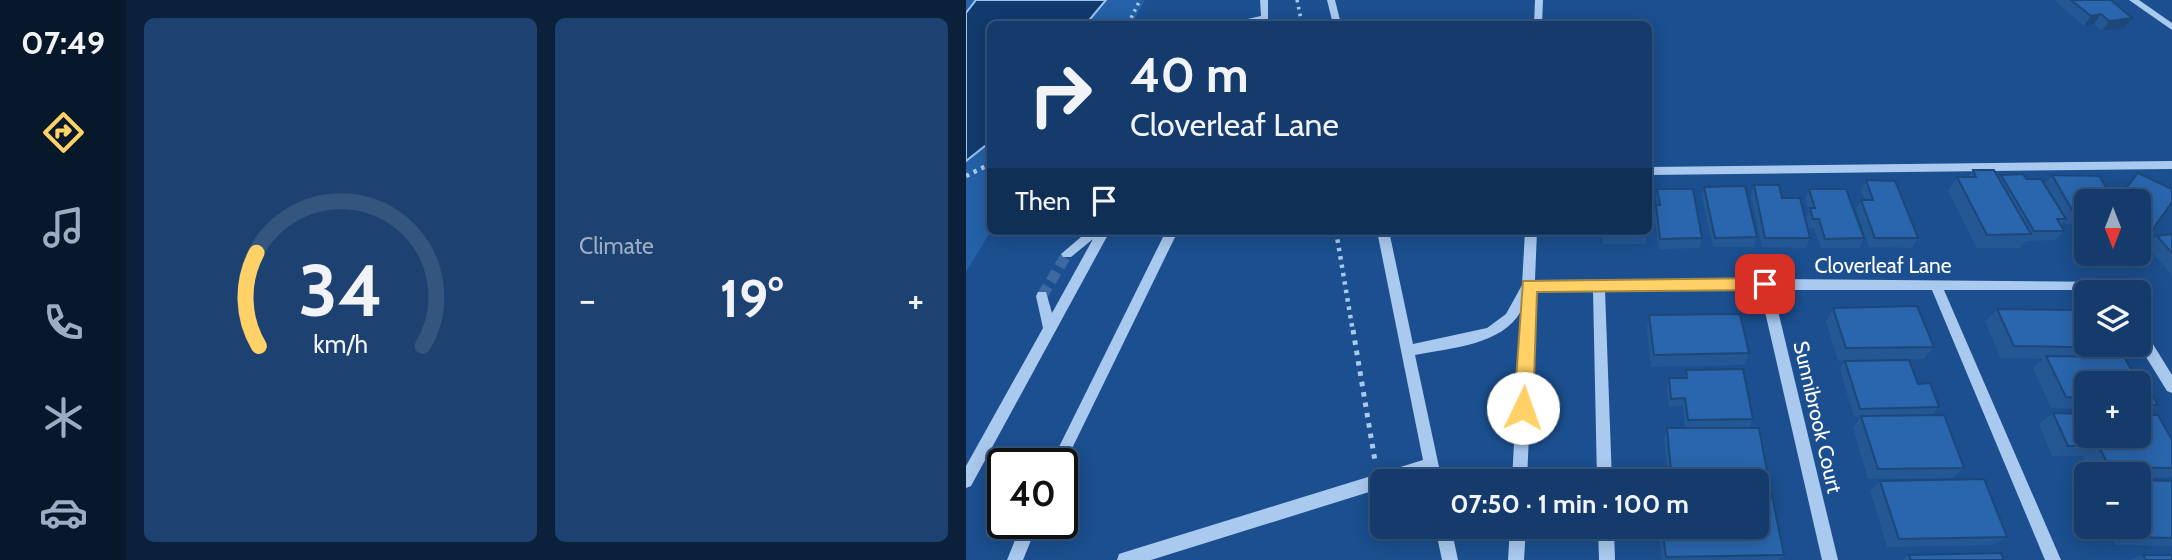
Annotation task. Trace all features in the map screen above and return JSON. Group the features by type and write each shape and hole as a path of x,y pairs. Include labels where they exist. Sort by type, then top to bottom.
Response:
{"street":[{"path":"1264,0 1266,21"},
{"path":"1331,0 1336,21"},
{"path":"1538,21 1539,0"},
{"path":"2133,0 2172,27"},
{"path":"1652,171 2172,165"},
{"path":"1067,254 1091,235"},
{"path":"966,481 1102,235"},
{"path":"1066,448 1170,235"},
{"path":"1384,235 1433,469"},
{"path":"1521,469 1531,235"},
{"name":"Cloverleaf Lane","path":"1529,285 1765,284 2074,288"},
{"name":"Sunnibrook Court","path":"1765,284 1830,560"},
{"path":"1409,351 1489,333 1511,318 1529,285"},
{"path":"1599,285 1605,469"},
{"path":"1936,285 2053,560"},
{"path":"1042,296 1050,329"},
{"path":"2151,353 2172,387"},
{"path":"1125,560 1432,465"},
{"path":"1015,560 1024,539"},
{"path":"1446,539 1450,560"},
{"path":"1516,560 1517,539"},
{"path":"1606,539 1607,560"}],"path":[{"path":"1130,21 1140,0"},
{"path":"1297,0 1301,21"},
{"path":"966,176 987,166"},
{"path":"1337,235 1375,461"}],"shaded area":[{"path":"966,0 1145,0 1134,21 987,21 989,235 966,272"},
{"path":"976,0 1106,0 1088,21 987,21 987,144 966,161 966,13"}],"building":[{"path":"2071,0 2111,0 2132,18 2109,21 2101,14 2091,16"},
{"path":"1973,170 1994,170 2031,234 1987,235 1957,177 1976,177"},
{"path":"2138,173 2172,189 2172,202 2151,232 2151,189 2125,189"},
{"path":"2023,174 2026,179 2041,179 2066,219 2057,219 2064,231 2034,231 2001,175"},
{"path":"2052,175 2099,176 2107,189 2074,189 2074,213"},
{"path":"1866,180 1895,181 1918,238 1875,238 1861,200 1873,200"},
{"path":"1754,185 1779,185 1782,198 1800,198 1810,238 1765,238"},
{"path":"1745,186 1757,237 1715,238 1704,187"},
{"path":"1657,189 1693,189 1702,238 1660,239"},
{"path":"1809,189 1846,189 1864,238 1825,239 1819,219 1813,219 1810,208 1815,208"},
{"path":"2172,234 2172,253 2157,236"},
{"path":"1917,306 1934,347 1846,348 1833,308"},
{"path":"1997,309 2074,310 2074,347 2014,346"},
{"path":"1740,314 1749,353 1654,355 1649,315"},
{"path":"2046,356 2124,357 2132,371 2074,371 2074,397 2066,397"},
{"path":"1909,360 1918,384 1930,383 1939,407 1860,409 1845,361"},
{"path":"1743,369 1753,419 1688,420 1685,398 1671,399 1669,378 1687,378 1686,370"},
{"path":"2151,393 2158,405 2151,405"},
{"path":"2053,413 2074,414 2074,446 2068,446"},
{"path":"1944,415 1964,468 1878,469 1861,416"},
{"path":"2151,415 2158,415 2172,440 2172,468 2151,468 2151,462 2107,462 2100,448 2151,448"},
{"path":"1667,428 1759,428 1767,469 1671,469"},
{"path":"1984,479 2007,537 1899,539 1880,481"},
{"path":"2151,480 2172,481 2172,538 2151,537"},
{"path":"1771,491 1784,555 1666,557 1664,539 1769,539"},
{"path":"2001,553 2004,560 1911,560 1909,555"},
{"path":"2143,555 2172,555 2172,560 2146,560"}],"tunnel":[{"path":"1042,296 1067,254"}],"route":[{"path":"1523,408 1529,285 1765,284"}]}
